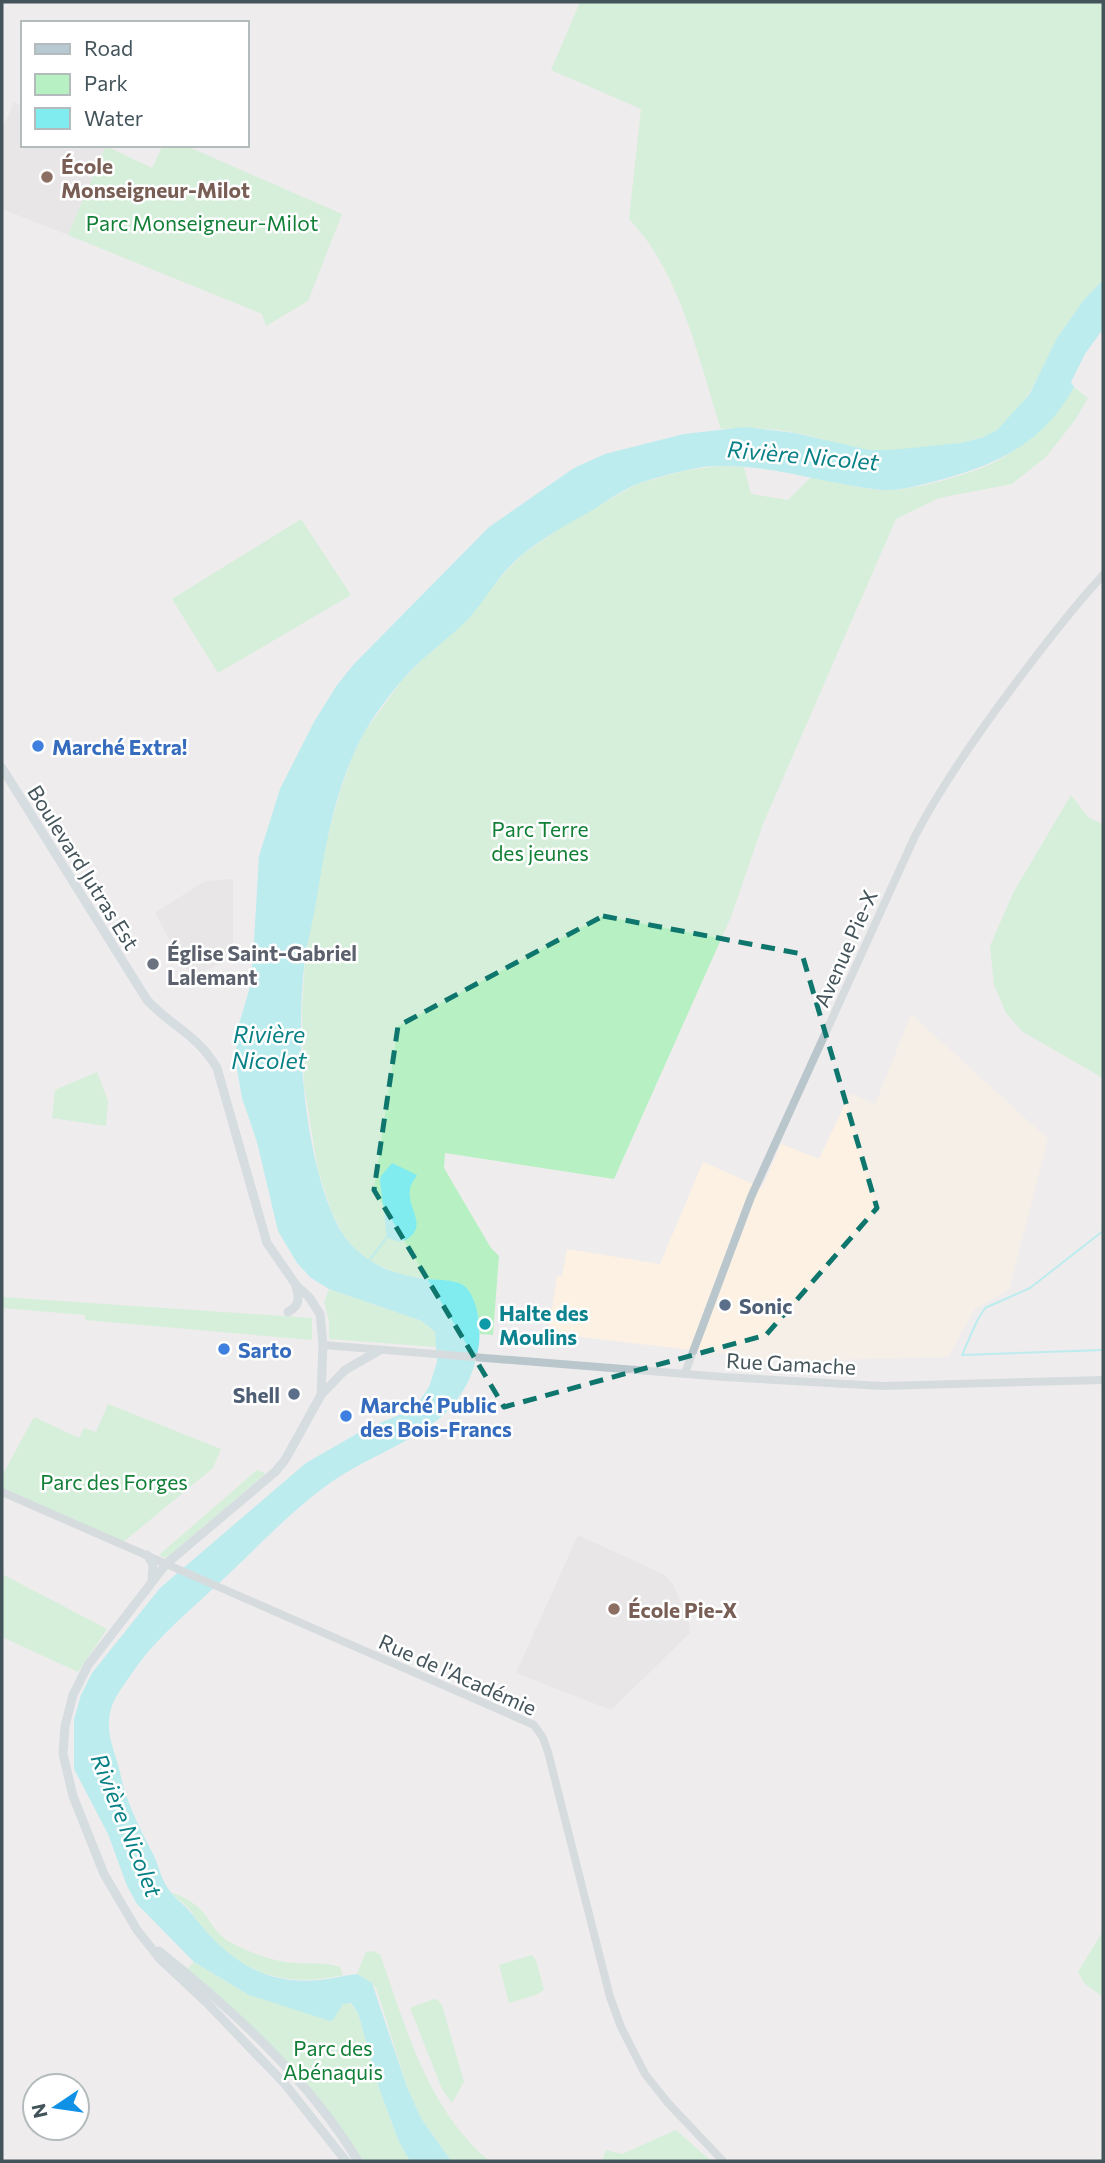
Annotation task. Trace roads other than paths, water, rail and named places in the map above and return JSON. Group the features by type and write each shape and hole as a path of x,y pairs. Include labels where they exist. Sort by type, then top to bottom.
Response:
{"main road":[{"name":"Boulevard Jutras Est","path":"2,768 147,1000 203,1046 217,1068 262,1231 272,1252 320,1314 323,1345 321,1395"},
{"path":"288,1312 296,1307 299,1301 296,1285"},
{"path":"346,2161 284,2083 207,2003 160,1959 129,1917 112,1889 85,1828 67,1778 64,1737 69,1707 82,1675 152,1578 275,1472 290,1452 321,1395 345,1370 380,1350"},
{"path":"147,1555 153,1564 152,1578"},
{"path":"147,1941 240,2022 280,2062 317,2104 358,2161"}],"street":[{"name":"Avenue Pie-X","path":"685,1373 751,1197 941,786 1045,645 1103,575"},
{"path":"323,1345 380,1350"},
{"name":"Rue Gamache","path":"380,1350 882,1386 1103,1380"},
{"name":"Rue de l'Académie","path":"2,1492 534,1725 540,1732 548,1752 610,1997 621,2027 651,2082 723,2161"}],"water":[{"name":"Rivière Nicolet","path":"1103,280 1103,329 1085,354 1071,382 1074,387 1047,424 1014,451 954,476 895,490 862,487 761,469 720,466 683,471 631,487 547,536 508,568 469,618 428,654 390,695 365,731 348,768 327,841 306,951 302,989 304,1092 315,1160 335,1220 351,1245 372,1262 397,1273 463,1285 475,1304 479,1344 472,1372 461,1395 445,1413 427,1428 323,1488 170,1628 139,1663 116,1696 111,1709 109,1728 126,1795 165,1883 217,1943 247,1965 280,1978 320,1980 357,1974 372,1983 407,2087 421,2118 451,2161 410,2161 399,2142 380,2091 358,2013 351,2003 343,2004 330,2021 249,1995 194,1962 137,1904 127,1886 108,1834 74,1769 74,1719 81,1695 92,1673 160,1588 306,1463 365,1429 404,1413 421,1399 429,1387 437,1362 435,1332 422,1321 329,1289 311,1278 297,1263 278,1231 257,1142 242,1098 236,1064 237,1031 249,990 253,958 259,856 280,789 314,722 354,664 489,527 574,468 605,454 684,434 745,427 795,433 869,450 960,443 981,438 997,430 1029,395 1057,338 1083,301"},
{"path":"392,1163 417,1175 411,1186 410,1197 416,1227 409,1238 400,1241 387,1237 380,1181"}],"waterway":[{"path":"1103,1231 1030,1288 985,1308 962,1355 1103,1350"},
{"path":"369,1261 387,1237"}],"place":[{"name":"École Monseigneur-Milot","path":"47,177"},
{"name":"Marché Extra!","path":"38,746"},
{"name":"Église Saint-Gabriel Lalemant","path":"153,964"},
{"name":"Sonic","path":"725,1305"},
{"name":"Halte des Moulins","path":"485,1324"},
{"name":"Sarto","path":"224,1349"},
{"name":"Shell","path":"294,1394"},
{"name":"Marché Public des Bois-Francs","path":"346,1416"},
{"name":"École Pie-X","path":"614,1609"}],"park label":[{"name":"Parc Monseigneur-Milot","path":"202,222"},
{"name":"Parc Terre des jeunes","path":"540,840"},
{"name":"Parc des Forges","path":"114,1481"},
{"name":"Parc des Abénaquis","path":"333,2059"}]}
